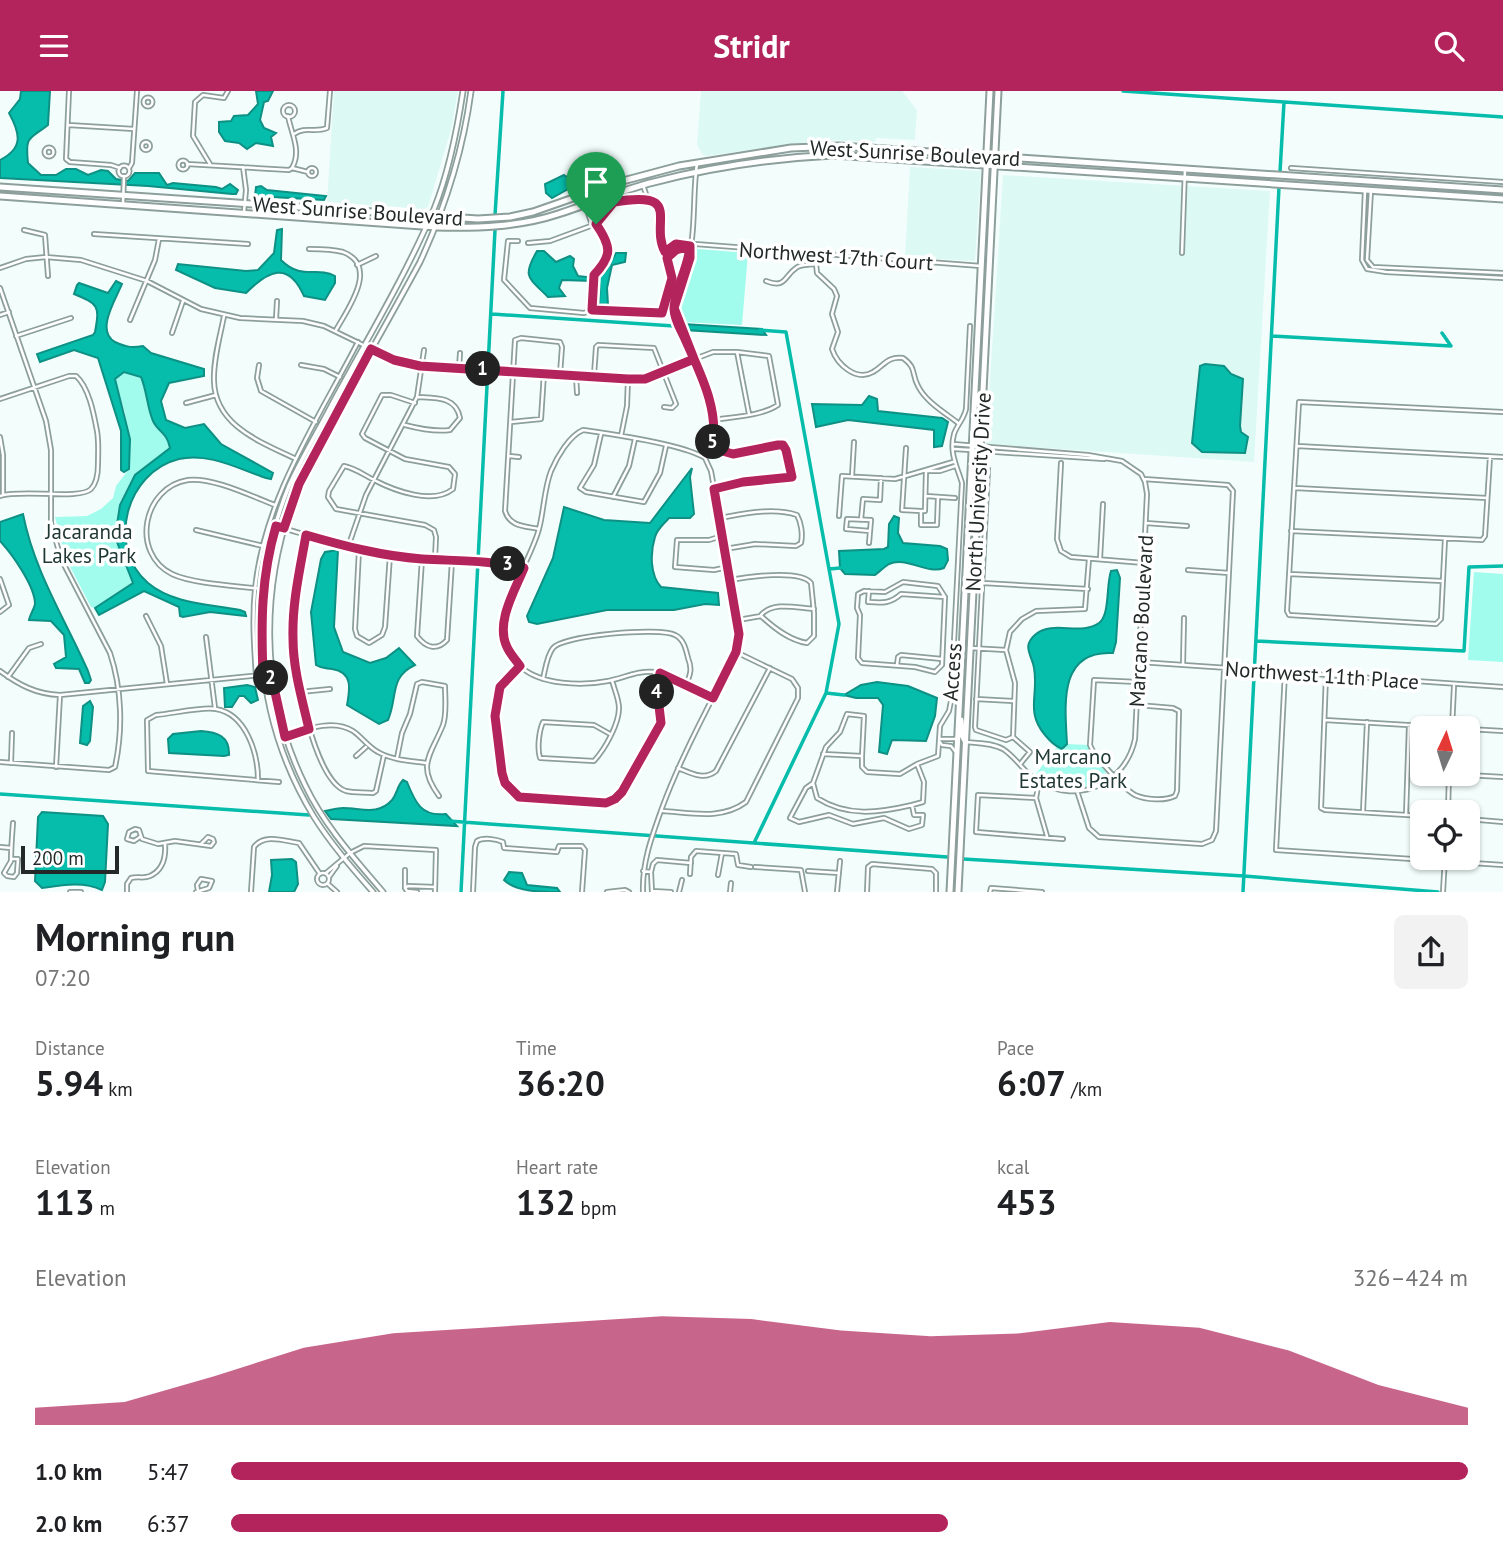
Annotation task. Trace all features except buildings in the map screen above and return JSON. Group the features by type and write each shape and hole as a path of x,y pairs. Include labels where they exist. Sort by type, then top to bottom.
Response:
{"main road":[{"path":"373,892 325,834 299,790 278,739 263,675 260,623 262,589 270,547 289,486 431,216 448,167 463,91"},
{"path":"383,892 326,821 305,785 285,737 271,674 268,619 275,564 299,484 441,217 459,152 471,91"},
{"name":"North University Drive","path":"950,892 990,91"},
{"name":"North University Drive","path":"958,892 998,91"},
{"name":"West Sunrise Boulevard","path":"0,187 485,219 549,208 649,173 697,163 783,150 839,146 1503,190"},
{"name":"West Sunrise Boulevard","path":"0,196 436,227 486,227 557,215 643,185 696,172 833,155 1503,199"},
{"path":"1355,190 1367,181"},
{"path":"982,253 989,265"},
{"path":"981,266 989,274"},
{"path":"977,352 984,371"},
{"path":"962,652 970,657"},
{"path":"959,700 962,735 966,742"},
{"path":"957,739 962,751 962,796"}],"street":[{"path":"69,91 66,159 70,162 129,168"},
{"path":"122,204 124,178 132,163 135,91"},
{"path":"211,166 193,136 195,102 202,95 224,98 228,91"},
{"path":"294,134 304,129 327,128 330,91"},
{"path":"136,101 143,102"},
{"path":"288,116 294,134 296,159 292,168"},
{"path":"67,125 134,129"},
{"path":"133,146 142,146"},
{"path":"783,150 785,159"},
{"path":"697,163 690,258 674,308 708,394 715,436 712,448 705,458"},
{"path":"187,164 289,170 292,168 308,172"},
{"path":"243,167 244,212"},
{"path":"120,168 124,178"},
{"path":"1291,168 1503,182"},
{"path":"1182,253 1185,169"},
{"path":"1367,181 1370,174"},
{"path":"643,185 648,200"},
{"path":"1368,190 1362,260 1372,271 1503,278"},
{"path":"518,241 508,241 504,280 526,304 538,311 662,313 672,278 661,245 662,212 648,200 614,202 596,224 550,241 528,243"},
{"path":"587,203 609,254 607,262 594,275 592,310"},
{"path":"24,230 45,235 48,277"},
{"path":"94,234 248,244"},
{"path":"130,320 155,260 159,239"},
{"path":"665,252 676,244 690,246"},
{"path":"667,258 676,250 690,246"},
{"name":"Northwest 17th Court","path":"690,246 981,266"},
{"path":"309,249 345,253 357,265 360,282 358,291 336,330"},
{"path":"815,254 817,273 836,292 837,299 832,314 838,333 832,349 838,361 849,370 866,375 873,373 888,360 902,358 914,368 916,383 927,399 960,424"},
{"path":"357,265 376,255"},
{"path":"0,268 26,259 46,257 81,260 146,281 183,301 224,316 303,321 336,330 394,360 420,366 645,379 713,352 769,356 778,405 749,414 713,420"},
{"path":"766,281 773,284 782,282 796,268 815,264"},
{"path":"1367,266 1503,273"},
{"path":"0,288 50,438 51,523 61,559 110,653 119,689 115,767 109,770 0,762"},
{"path":"172,333 183,301"},
{"path":"276,319 277,301"},
{"path":"0,315 9,312"},
{"path":"224,316 213,379 224,413 234,425 296,459"},
{"path":"16,336 71,318"},
{"path":"970,326 966,409 955,431 953,446 1088,455 1132,465 1143,479 1231,487 1233,491 1216,831 1212,840 1202,844 1099,837 1089,828 1077,792"},
{"path":"539,529 514,524 505,511 513,344 516,339 560,342 560,374"},
{"path":"256,675 255,588 275,505 296,459 358,342"},
{"path":"594,376 598,345 654,348 676,404 672,408 664,407"},
{"path":"348,547 358,515 374,480 415,403 424,350"},
{"path":"737,352 749,414"},
{"path":"459,368 460,353"},
{"path":"259,365 257,377 261,391 316,422"},
{"path":"301,365 324,369 340,377"},
{"path":"511,422 541,419 544,373"},
{"path":"576,375 577,393"},
{"path":"0,399 69,376 76,376 81,380 98,436 97,476 93,488 83,494 1,495 3,455 0,437"},
{"path":"621,436 627,406 628,379"},
{"path":"186,403 216,395"},
{"path":"415,403 391,395 382,395 362,433 365,438 405,459 449,467 454,474 453,489 445,495 395,490 344,466 328,491 329,502 336,509 358,515 425,525 434,530 435,559"},
{"path":"404,424 418,429 445,431 457,424 460,418 455,405 447,399 417,397"},
{"path":"1445,539 1439,622 1289,615 1299,402 1503,412"},
{"path":"643,892 643,871 653,831 677,768 713,698 736,652 738,620 711,471 705,458 695,452 602,432 578,432 569,441 551,470 539,529 506,616 506,645 520,666 542,679 594,683 634,673 660,673 713,698"},
{"path":"602,432 594,465 580,488 586,492 644,502 660,473 666,446"},
{"path":"613,497 629,465 635,439"},
{"path":"852,476 854,442"},
{"path":"712,448 733,454 783,445 792,477 743,482 714,489"},
{"name":"Access","path":"917,764 938,755 940,726 951,701 962,483 954,464 953,446"},
{"path":"1296,446 1503,457"},
{"path":"906,447 902,509 925,512 926,471"},
{"path":"509,456 519,457"},
{"path":"1291,531 1482,540 1485,536 1490,457"},
{"path":"1061,463 1057,539 1061,551 1071,557 1144,563"},
{"path":"839,516 842,476 895,479 954,464"},
{"path":"988,469 975,729 1006,740 1013,737"},
{"path":"861,520 863,499 880,500 881,478"},
{"path":"262,589 187,578 171,573 160,564 152,552 147,537 147,520 150,508 168,488 197,479 275,505"},
{"name":"Marcano Boulevard","path":"1115,776 1133,751 1138,705 1147,494 1143,479"},
{"path":"1294,488 1488,498"},
{"path":"926,496 955,498"},
{"path":"921,511 920,524 937,526 938,497"},
{"path":"1100,559 1103,504"},
{"path":"719,518 764,512 797,515 801,543 796,546 768,543 725,549"},
{"path":"869,543 871,520 847,519 846,530 870,531"},
{"path":"1146,523 1187,526"},
{"path":"276,526 359,550 422,559 474,561 524,568"},
{"path":"196,530 263,546"},
{"path":"306,535 298,577 293,639 300,692 309,729 322,763 333,782 346,791 376,791 384,755"},
{"path":"722,536 709,540 677,540 675,567 715,570 728,567"},
{"path":"359,550 355,629 357,636 369,643 382,635 385,627 390,555"},
{"path":"422,559 417,636 422,644 432,648 442,646 447,640 452,561"},
{"path":"1021,763 1030,752 1013,737 1015,683 1006,650 1009,636 1022,619 1032,613 1085,609 1089,559"},
{"path":"1188,570 1229,573"},
{"path":"1289,574 1443,581"},
{"path":"730,580 769,575 805,578 811,583 814,609 814,636 811,641 804,643 793,639 778,631 761,616"},
{"path":"0,579 9,605 0,612"},
{"path":"903,582 938,586 946,597 940,669 932,673 915,667 862,663 858,658 859,593 891,591 903,582"},
{"path":"982,583 1088,589"},
{"path":"869,591 868,602 877,603 893,601 901,594 946,597"},
{"path":"738,620 761,616 766,610 775,607 814,609"},
{"path":"146,616 161,646 167,684"},
{"path":"1182,665 1184,618"},
{"path":"542,679 555,646 562,642 625,632 664,633 678,636 682,642 691,666 687,684"},
{"path":"206,637 215,708"},
{"path":"8,677 29,648 41,644"},
{"path":"970,648 1006,650"},
{"path":"661,811 722,814 735,810 746,802 798,698 798,688 792,679 736,652"},
{"path":"897,665 901,655 942,659"},
{"name":"Northwest 11th Place","path":"1140,662 1503,687"},
{"path":"520,666 500,687 495,716 505,783 519,797 606,803 622,792 661,723 657,689 660,673"},
{"path":"677,768 701,776 710,776 716,771 770,668"},
{"path":"0,671 31,690 60,695 271,674"},
{"path":"1285,672 1276,850 1410,857"},
{"path":"1326,676 1321,808 1410,815"},
{"path":"610,734 594,725 543,722 538,752 540,758 594,761 610,734 618,718 620,706 612,680"},
{"path":"1138,682 1094,680 1090,744 1093,753 1136,796 1167,799 1175,796 1177,791 1179,711 1138,705"},
{"path":"397,758 416,684 445,686 444,723 426,763 429,783 439,796"},
{"path":"1453,716 1454,684"},
{"path":"300,692 330,689"},
{"path":"56,767 60,695"},
{"path":"976,699 1013,701"},
{"path":"258,779 257,764 246,730 239,721 215,708 150,716 147,720 148,771 279,782"},
{"path":"847,714 864,716 862,767 867,772 900,774 917,764 924,782 923,802 883,812 854,812 835,808 817,798 813,783 823,754 840,732 847,714"},
{"path":"1325,720 1409,725 1406,815"},
{"path":"1363,813 1367,722"},
{"path":"278,739 329,724 342,726 352,730 384,755 426,763"},
{"path":"1480,730 1503,731"},
{"path":"10,763 12,733"},
{"path":"956,753 951,746 942,745 939,741 942,738 957,739"},
{"path":"966,742 998,747 1021,763 1039,782 1059,790 1090,791 1115,776"},
{"path":"356,756 368,745"},
{"path":"823,754 862,756"},
{"path":"1480,776 1503,777"},
{"path":"1039,782 1036,798 1047,837"},
{"path":"813,783 806,788 790,818 799,822 830,816 853,824 884,818 909,829 922,825 922,815 914,815 912,804"},
{"path":"1036,798 978,795 976,832 1063,839"},
{"path":"1480,820 1503,822"},
{"path":"11,859 18,859 14,877 4,873 11,859 13,823"},
{"path":"140,837 165,844 175,841 201,844"},
{"path":"251,892 254,847 257,842 263,840 277,839 299,843 320,874"},
{"path":"473,892 475,847 479,839 500,840 504,848 541,851 557,852 562,845 582,846 585,854 583,892"},
{"path":"127,892 127,884 131,878 150,876 160,868 165,857 165,844"},
{"path":"320,874 326,873 350,853 364,846 436,850 435,892"},
{"path":"0,847 11,848"},
{"path":"690,874 693,852 736,854 738,865 801,870 805,892"},
{"path":"718,875 722,853"},
{"path":"671,892 652,891 653,864 657,860 691,863"},
{"path":"837,892 840,861"},
{"path":"1480,863 1503,865"},
{"path":"867,892 869,867 872,864 932,869 936,873 936,892"},
{"path":"328,884 337,865"},
{"path":"405,870 405,888"},
{"path":"1443,892 1444,870"},
{"path":"643,871 651,872"},
{"path":"808,871 839,873"},
{"path":"326,873 329,877"},
{"path":"320,874 318,883 328,884"},
{"path":"201,879 212,881 209,888 197,891 201,879"},
{"path":"679,892 682,880"},
{"path":"730,892 731,883"},
{"path":"328,884 337,892"},
{"path":"405,888 435,887"},
{"path":"405,888 407,891 417,892"},
{"path":"990,892 991,888 1042,892"},
{"path":"70,892 81,892"},
{"path":"607,892 629,892"}],"shaded area":[{"path":"21,91 50,91 48,125 30,139 27,147 28,163 41,175 56,175 66,169 76,169 88,175 101,170 108,171 116,179 128,181 135,173 159,173 167,185 173,183 222,189 230,184 238,190 236,194 232,194 148,186 0,178 0,160 13,150 18,139 9,113 20,99"},
{"path":"256,91 273,91 268,101 264,102 260,120 264,128 276,133 271,137 273,146 256,143 247,149 239,143 225,141 219,132 219,122 231,121 234,116 248,115 258,104"},
{"path":"334,91 458,91 451,130 428,207 424,209 327,202"},
{"path":"701,91 902,91 917,110 915,140 823,140 706,156 697,144"},
{"path":"910,167 981,171 975,261 905,257"},
{"path":"564,175 570,179 570,188 552,198 546,193 545,184"},
{"path":"1003,175 1270,191 1254,462 986,444"},
{"path":"261,186 267,190 326,196 324,200 255,196 256,187"},
{"path":"282,229 281,260 296,270 335,276 335,283 325,300 304,296 298,285 284,273 262,279 246,293 215,288 176,270 178,264 258,270 274,253 277,230"},
{"path":"537,251 544,251 556,262 570,256 574,259 573,266 578,276 595,278 606,271 616,253 626,253 625,262 612,265 607,288 608,305 599,304 600,284 592,281 562,280 559,288 565,296 548,297 529,276"},
{"path":"116,281 122,284 107,323 109,337 122,345 143,346 151,353 204,369 204,376 169,383 161,401 166,420 185,428 204,424 221,444 273,473 271,479 212,460 190,457 161,467 146,479 135,494 125,531 128,550 135,568 158,590 192,602 240,610 245,612 246,616 210,612 183,617 180,616 179,607 144,591 99,615 95,608 133,583 115,537 120,505 135,475 170,448 167,439 153,421 141,377 124,372 115,379 130,439 129,469 124,472 121,470 121,431 98,358 74,350 40,362 37,354 93,335 97,311 93,303 74,294 77,285 79,283 108,293"},
{"path":"683,324 762,329 766,335 684,330"},
{"path":"1200,366 1224,366 1231,374 1243,379 1240,426 1241,432 1248,437 1245,453 1202,452 1192,443"},
{"path":"869,396 877,399 878,411 942,418 948,422 942,446 934,447 934,430 848,420 816,427 812,404 862,405"},
{"path":"692,468 690,477 694,514 690,518 669,518 659,529 652,550 653,570 661,587 718,593 719,605 705,604 674,610 607,610 537,624 529,622 527,616 553,558 564,507 604,520 650,523"},
{"path":"23,514 35,555 88,671 91,680 89,683 85,683 79,669 56,668 54,664 66,657 64,635 51,621 29,620 35,604 31,588 0,541 0,522"},
{"path":"894,516 899,518 898,533 903,543 947,549 948,560 944,568 938,570 896,562 875,575 845,574 840,568 839,551 888,547 889,524"},
{"path":"338,550 334,627 343,652 370,663 386,658 399,648 415,665 401,675 388,720 379,724 347,705 349,687 344,674 316,665 311,612 321,559 325,552"},
{"path":"1117,570 1120,578 1113,653 1095,654 1082,660 1074,670 1066,697 1067,744 1062,749 1045,735 1036,718 1035,678 1029,643 1036,634 1050,628 1084,628 1099,623 1105,613 1111,571"},
{"path":"877,682 908,686 937,698 935,716 926,741 892,740 887,754 879,752 883,705 878,698 844,695 861,685"},
{"path":"247,685 255,687 258,700 251,703 244,696 239,696 232,707 225,707 224,688"},
{"path":"90,701 93,707 90,741 87,745 80,743 83,706"},
{"path":"201,731 225,739 229,755 169,753 168,739 173,734"},
{"path":"403,780 407,782 420,807 430,813 446,814 457,826 331,819 325,811 341,808 381,808 392,800"},
{"path":"42,812 103,816 108,824 105,882 102,890 80,885 42,888 35,881 38,817"},
{"path":"292,859 296,862 298,884 294,892 269,892 271,860"},
{"path":"509,872 522,873 527,885 557,888 560,892 529,891 515,887 504,880"}],"green space":[{"path":"698,249 748,253 742,325 681,322 676,309 677,302 693,253"},
{"name":"Jacaranda Lakes Park","path":"124,372 141,377 153,422 165,434 170,448 135,475 120,505 115,537 133,583 95,608 91,607 66,559 55,517 87,516 101,509 113,498 116,486 129,469 125,413 115,379"},
{"path":"1474,572 1503,574 1503,662 1468,660"},
{"name":"Marcano Estates Park","path":"1067,744 1088,745 1108,778 1090,788 1072,790 1053,785 1035,775 1057,747 1062,749"}],"waterway":[{"path":"495,215 503,91"},
{"path":"1123,91 1503,117"},
{"path":"1280,172 1284,102"},
{"path":"1243,892 1279,187"},
{"path":"461,892 495,230"},
{"path":"492,314 674,326"},
{"path":"754,843 826,693 839,624 786,332 760,330"},
{"path":"1272,336 1451,346 1442,333"},
{"path":"1256,641 1464,651 1469,567 1503,566"},
{"path":"829,569 840,568"},
{"path":"826,693 844,695"},
{"path":"0,794 309,815"},
{"path":"449,821 947,857"},
{"path":"963,859 1244,876 1438,892"}],"route":[{"path":"596,224 609,254 607,262 594,275 592,310 662,313 672,278 667,258 676,250 690,246 690,258 678,293 674,308 678,324 694,359 708,394 715,436 712,448 733,454 778,445 783,445 786,450 792,477 743,482 714,489 739,634 736,652 713,698 660,673 657,689 661,723 622,792 615,799 606,803 519,797 505,783 502,773 495,716 500,687 520,666 506,645 504,628 508,605 524,568 504,563 390,555 359,550 306,535 298,577 293,639 296,674 309,729 285,737 271,674 263,675 260,623 265,568 276,526 284,528 299,484 371,349 394,360 420,366 628,379 645,379 694,359 678,324 674,308 690,258 690,246 676,244 665,252 661,245 662,212 648,200 614,202 596,224"}]}
